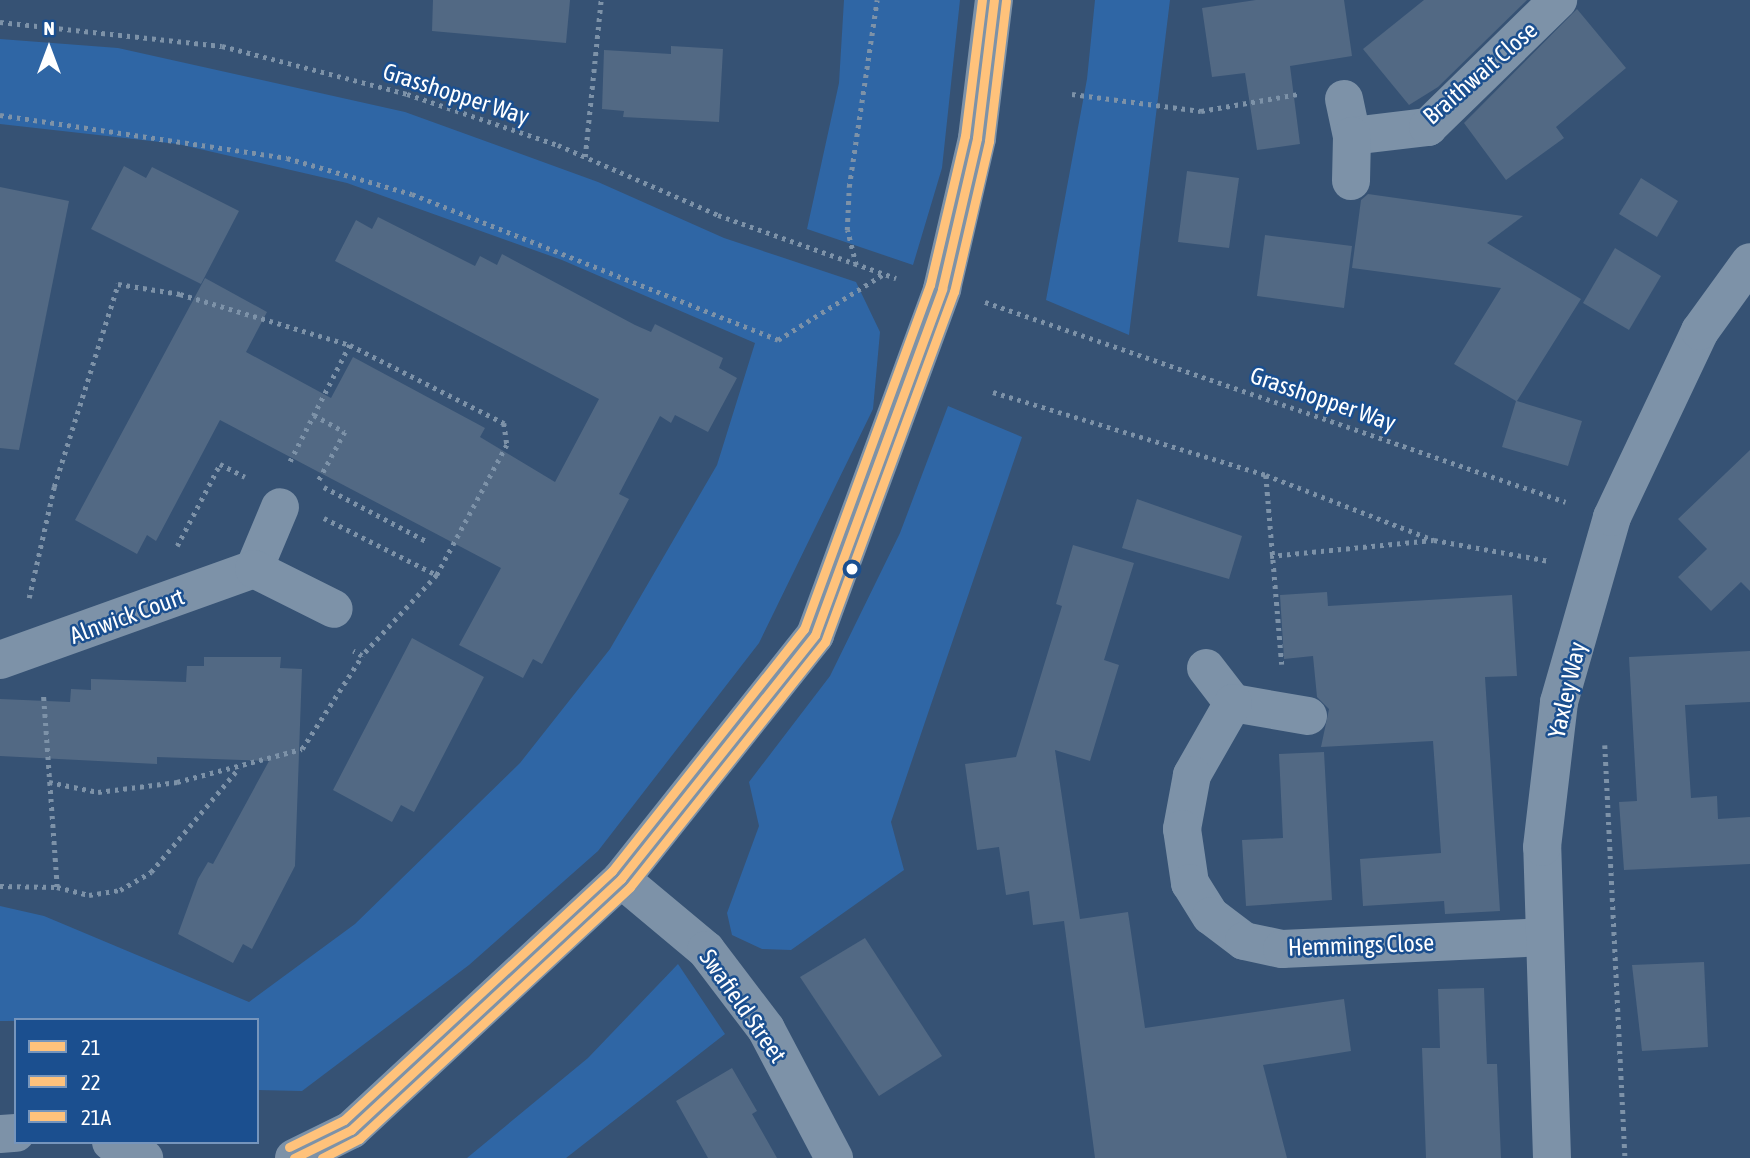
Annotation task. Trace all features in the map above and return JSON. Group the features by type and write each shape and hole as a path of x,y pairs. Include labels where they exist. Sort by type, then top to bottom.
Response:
{"street":[{"path":"294,1158 351,1130 621,879 815,635 942,289 978,138 994,0"},
{"name":"Braithwait Close","path":"1352,136 1428,127 1558,0"},
{"path":"1344,99 1352,136 1351,181"},
{"name":"Yaxley Way","path":"1552,1158 1542,937 1542,847 1559,702 1602,561 1612,517 1700,331 1750,262"},
{"path":"277,500 254,569 334,609"},
{"name":"Alnwick Court","path":"18,655 254,569"},
{"path":"1206,667 1233,703 1293,716"},
{"name":"Hemmings Close","path":"1233,703 1192,775 1182,829 1190,883 1211,916 1244,941 1282,949 1542,937"},
{"name":"Swafield Street","path":"621,879 706,950 766,1029 835,1158"},
{"path":"115,1144 145,1158"}],"path":[{"path":"585,157 600,0"},
{"path":"857,266 847,230 849,187 877,0"},
{"name":"Grasshopper Way","path":"0,22 222,46 407,94 585,157 882,275 778,340 400,190 274,155 0,115"},
{"path":"1072,93 1201,110 1305,93 1344,99"},
{"path":"49,782 98,792 239,768 302,749 362,656 437,575 502,456 504,424 350,345 180,294 118,284 54,487 18,655 49,782 57,887"},
{"name":"Grasshopper Way","path":"1022,313 1612,517"},
{"path":"277,500 314,415 350,345"},
{"path":"993,392 1266,475 1434,540 1552,562 1602,561"},
{"path":"314,415 345,432 317,483 426,541"},
{"path":"141,611 220,464 277,500 437,575"},
{"path":"1266,475 1270,556 1286,694 1293,716"},
{"path":"1270,556 1434,540"},
{"path":"334,609 321,634 362,656"},
{"path":"1605,730 1625,1158"},
{"path":"0,886 57,887 89,895 120,890 151,872 239,768"}],"shaded area":[{"path":"844,0 960,0 942,168 913,265 807,229 839,83"},
{"path":"1095,0 1170,0 1129,335 1046,300 1087,79"},
{"path":"0,39 118,48 405,112 598,182 724,238 856,282 880,332 873,409 759,643 598,851 469,965 302,1091 259,1090 259,1018 14,1018 14,1021 0,1021 0,906 44,916 249,1002 355,924 520,763 610,649 717,465 755,343 562,260 347,183 178,144 0,124"},
{"path":"948,406 1022,437 891,822 904,870 791,950 762,949 732,935 727,913 759,826 749,782 830,676 900,533"},
{"path":"678,964 725,1034 566,1158 467,1158 588,1058"}],"building":[{"path":"433,0 570,0 566,43 432,31"},
{"path":"1256,0 1344,0 1352,56 1290,66 1300,144 1257,150 1245,73 1212,77 1202,8"},
{"path":"1424,0 1527,0 1438,87 1409,105 1363,49"},
{"path":"1577,9 1626,68 1556,127 1564,138 1506,180 1464,123"},
{"path":"671,46 723,49 719,122 623,117 624,111 602,109 604,50 671,54"},
{"path":"124,166 146,178 152,167 239,211 201,284 91,229"},
{"path":"1187,171 1239,178 1229,248 1178,242"},
{"path":"1641,178 1678,201 1657,237 1619,214"},
{"path":"0,187 69,201 19,450 0,448"},
{"path":"1368,194 1523,216 1487,243 1581,299 1517,401 1582,421 1568,466 1502,447 1516,401 1454,364 1501,288 1352,268 1361,200"},
{"path":"378,217 475,266 480,256 497,265 502,254 635,325 651,332 655,324 723,358 719,368 737,378 708,432 675,415 671,423 660,416 619,494 629,499 593,568 542,664 533,659 523,678 459,645 501,568 220,420 156,541 147,535 137,554 75,520 205,278 267,312 246,352 331,398 353,357 485,428 480,437 555,482 599,399 335,261 356,220 372,229"},
{"path":"1265,235 1352,246 1344,308 1257,296"},
{"path":"1615,248 1661,276 1629,330 1583,303"},
{"path":"1750,450 1750,591 1741,582 1711,611 1678,577 1707,549 1678,519"},
{"path":"1137,499 1242,536 1229,579 1122,548"},
{"path":"1073,545 1134,563 1104,660 1119,665 1090,761 1055,750 1080,919 1128,912 1145,1028 1344,999 1351,1051 1263,1065 1287,1158 1095,1158 1064,921 1033,925 1029,891 1006,895 999,847 977,850 965,764 1016,757 1062,606 1056,604"},
{"path":"1327,592 1328,606 1512,595 1517,676 1485,677 1500,911 1445,914 1444,901 1363,906 1360,859 1441,853 1433,741 1321,747 1329,709 1317,697 1313,656 1284,659 1280,595"},
{"path":"412,638 484,677 414,812 401,805 392,822 333,790"},
{"path":"1750,651 1750,702 1685,705 1691,798 1717,796 1718,819 1750,817 1750,864 1624,870 1619,802 1637,801 1629,657"},
{"path":"204,657 281,657 280,668 302,669 295,866 252,949 243,944 233,963 178,934 198,879 208,862 213,864 269,761 157,757 157,764 0,756 0,699 70,702 71,689 91,690 91,679 186,682 187,666 204,666"},
{"path":"1324,752 1332,900 1246,906 1242,840 1283,838 1279,754"},
{"path":"865,938 942,1056 879,1096 800,977"},
{"path":"1704,962 1708,1047 1642,1051 1632,965"},
{"path":"1484,988 1487,1064 1497,1064 1501,1158 1426,1158 1422,1048 1440,1048 1438,989"},
{"path":"732,1068 757,1111 752,1114 777,1158 708,1158 676,1101"}],"transit line":[{"name":"21A","path":"289,1147 344,1120 612,871 804,629 930,285 965,136 982,0"},
{"name":"21","path":"294,1158 351,1130 621,879 815,635 942,289 977,138 994,0"},
{"name":"22","path":"322,1158 359,1139 630,887 825,642 954,292 989,141 1006,1"}]}
